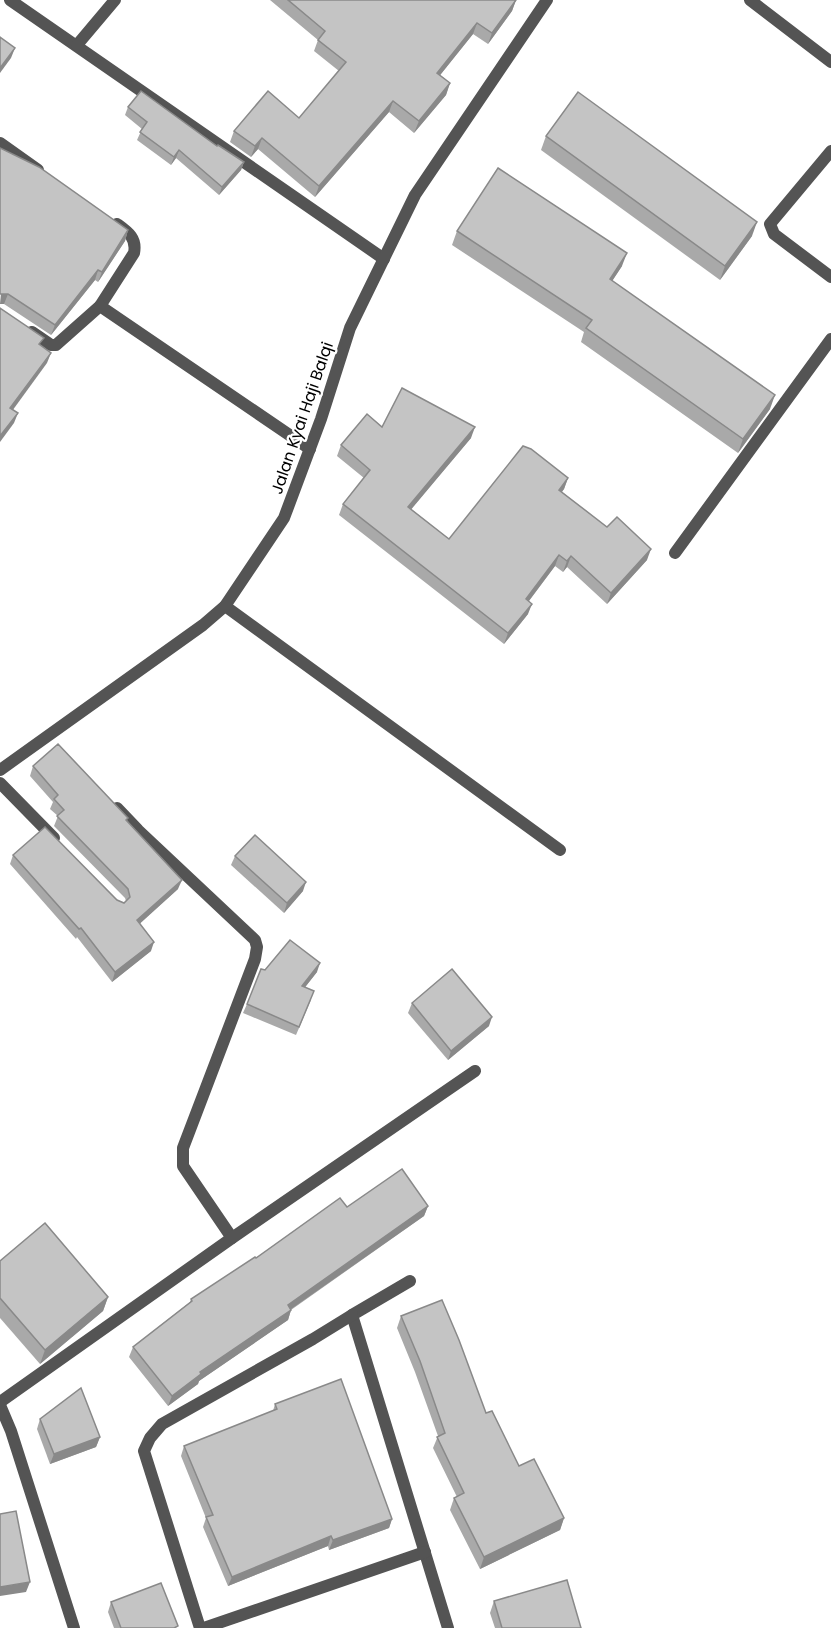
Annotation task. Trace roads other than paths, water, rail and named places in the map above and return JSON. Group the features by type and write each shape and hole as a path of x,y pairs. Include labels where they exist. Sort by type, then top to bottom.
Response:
{"street":[{"path":"10,0 384,259"},
{"path":"77,45 115,0"},
{"name":"Jalan Kyai Haji Balqi","path":"0,770 53,739 225,606 280,527 310,449 350,328 415,195 547,0"},
{"path":"750,0 831,62"},
{"path":"0,143 46,175"},
{"path":"831,151 770,224 774,234 831,277"},
{"path":"26,328 51,345 56,345 100,306 134,253 135,245 130,233 111,220"},
{"path":"100,306 310,449"},
{"path":"675,553 831,339"},
{"path":"225,606 560,850"},
{"path":"0,783 63,848"},
{"path":"106,796 138,830 255,940 257,947 255,959 183,1148 182,1156 183,1166 232,1238"},
{"path":"74,1628 12,1431 0,1403 232,1238 475,1071"},
{"path":"200,1628 144,1451 150,1438 162,1424 410,1281"},
{"path":"352,1315 448,1628"},
{"path":"204,1628 425,1552"}]}
